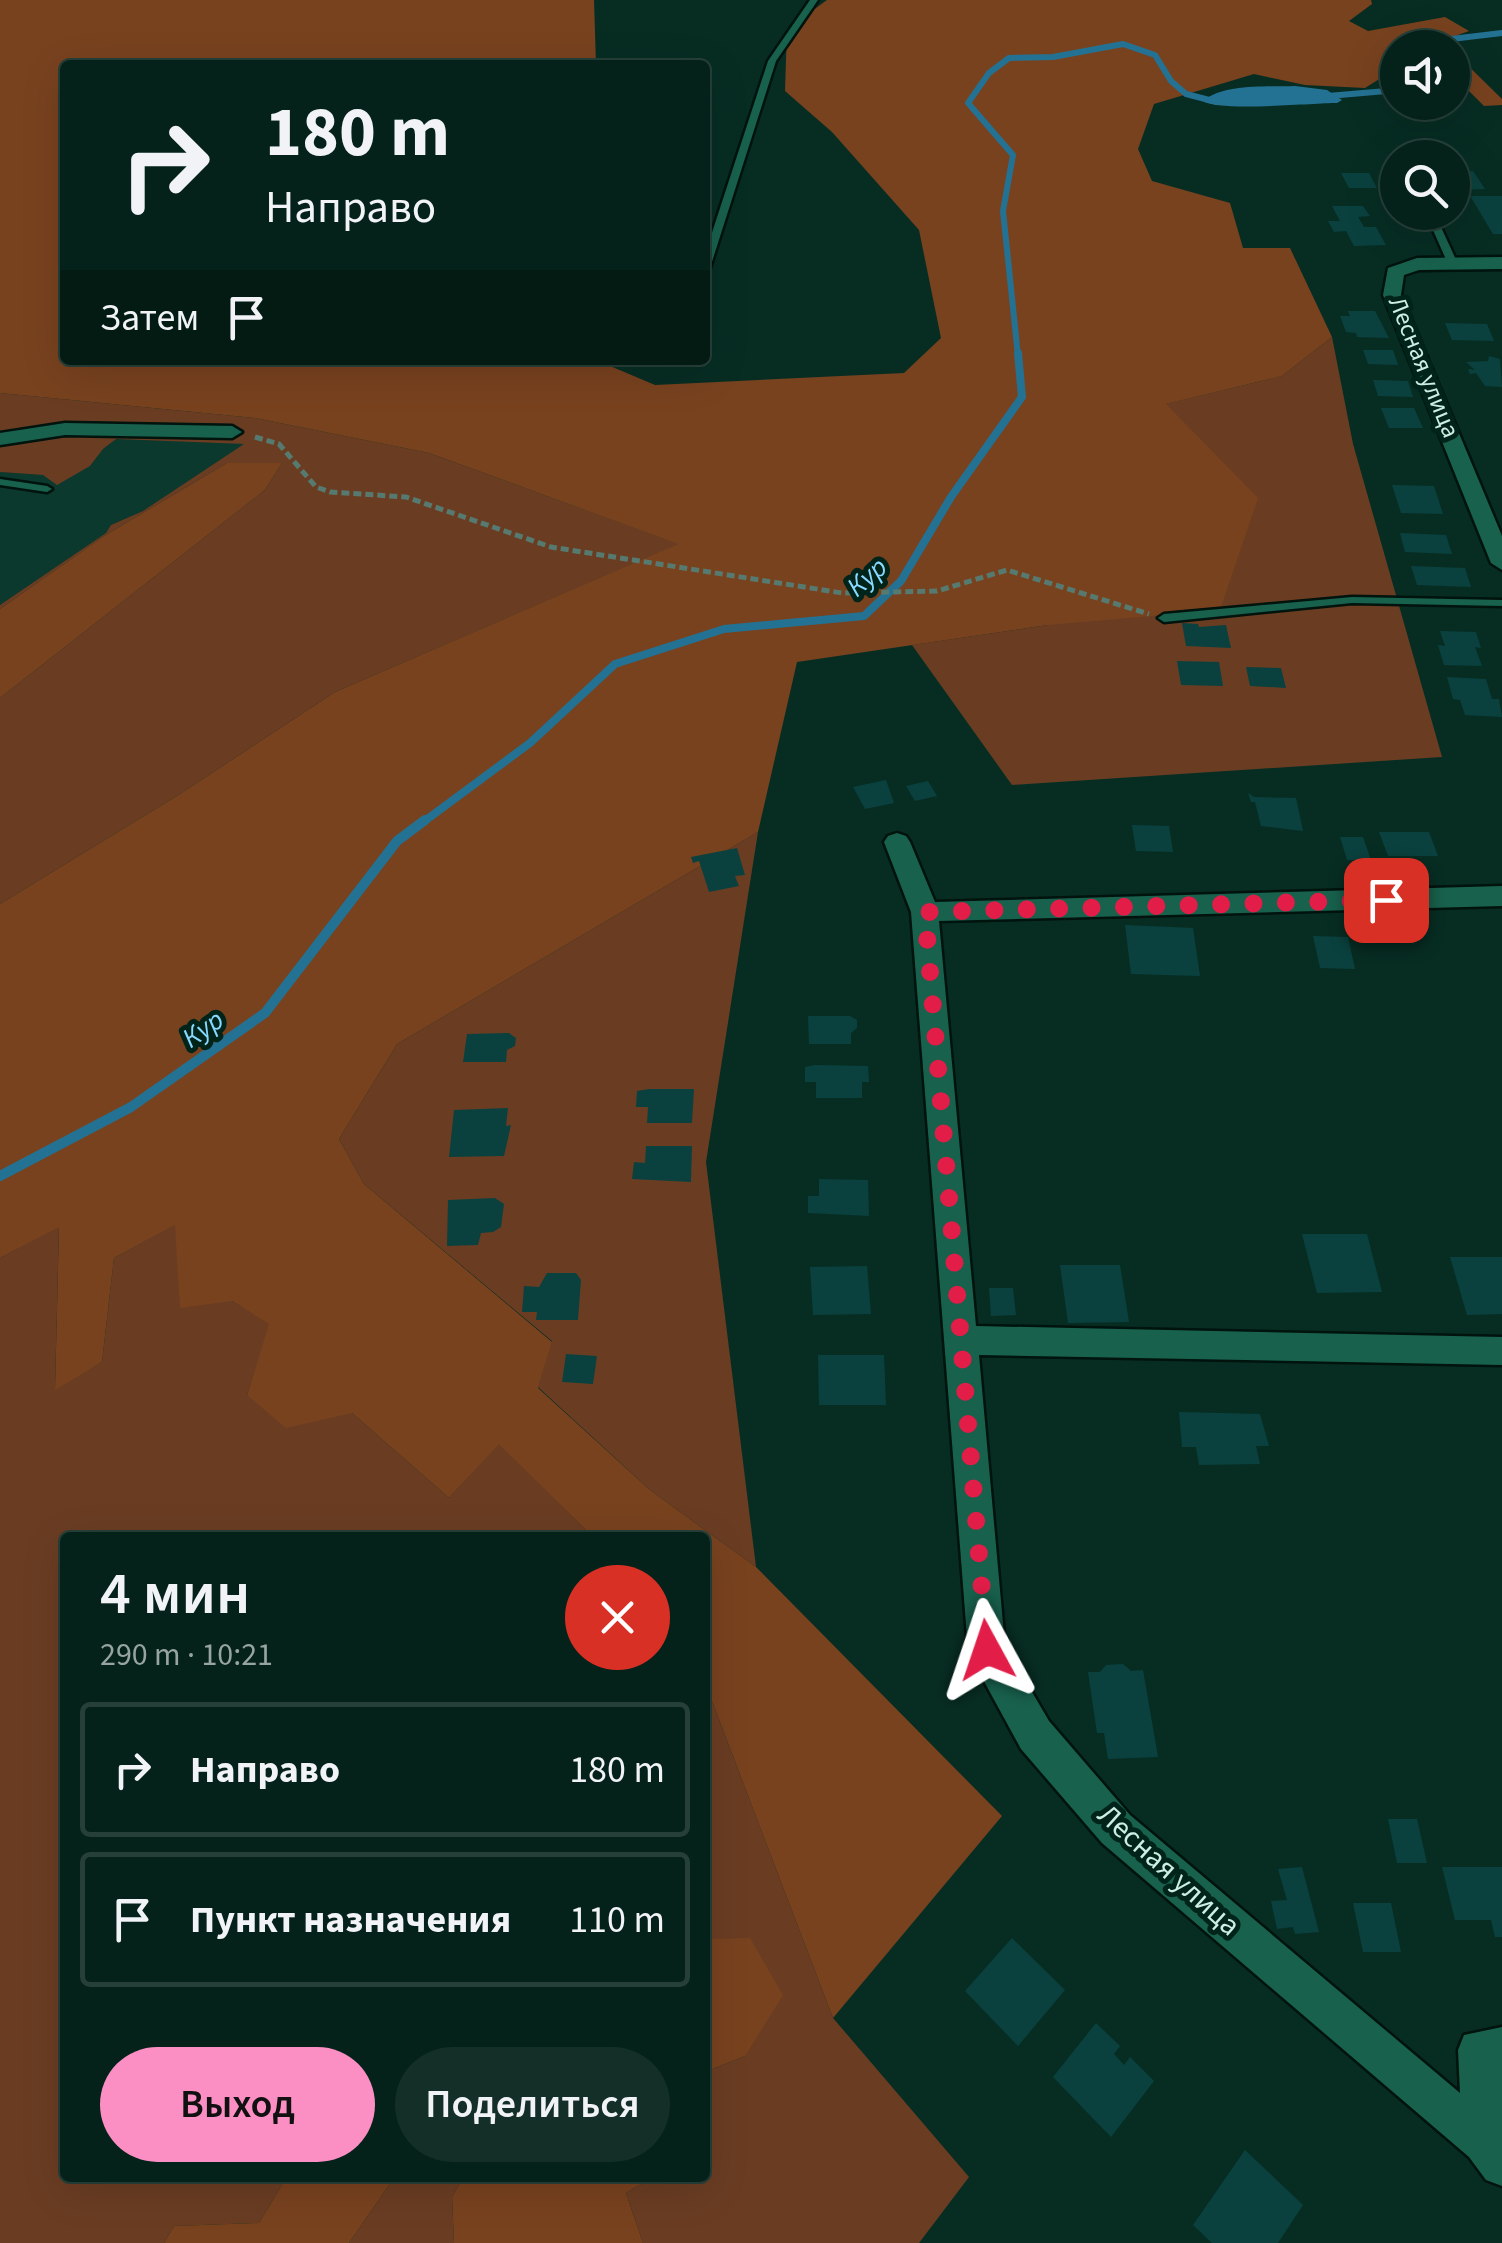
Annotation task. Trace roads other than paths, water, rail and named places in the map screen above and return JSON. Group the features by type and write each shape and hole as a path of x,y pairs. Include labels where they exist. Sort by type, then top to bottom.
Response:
{"street":[{"name":"Лесная улица","path":"1502,263 1417,264 1395,272 1392,295 1502,563"},
{"path":"0,438 65,429 232,432"},
{"name":"Лесная улица","path":"897,842 925,912 987,1650 1035,1735 1116,1829 1493,2153"},
{"path":"925,912 1502,896"},
{"path":"960,1340 1502,1350"},
{"path":"1493,2153 1479,2050 1502,2048"}],"lane":[{"path":"710,253 772,61 814,0"},
{"path":"1437,230 1452,264"},
{"path":"0,482 47,490"},
{"path":"1164,618 1352,600 1502,603"}],"water":[{"path":"1295,86 1327,90 1342,100 1245,106 1203,101 1234,89"}],"waterway":[{"path":"1470,37 1502,33"},
{"name":"Кур","path":"1018,356 1003,211 1013,155 968,103 989,73 1009,58 1053,57 1123,44 1155,55 1171,81 1186,94 1217,102"},
{"name":"Кур","path":"1328,96 1380,92"},
{"name":"Кур","path":"422,823 530,743 615,664 724,629 864,616 901,581 951,497 1022,397 1018,353"},
{"name":"Кур","path":"0,1176 131,1107 265,1013 397,841 425,820"}]}
